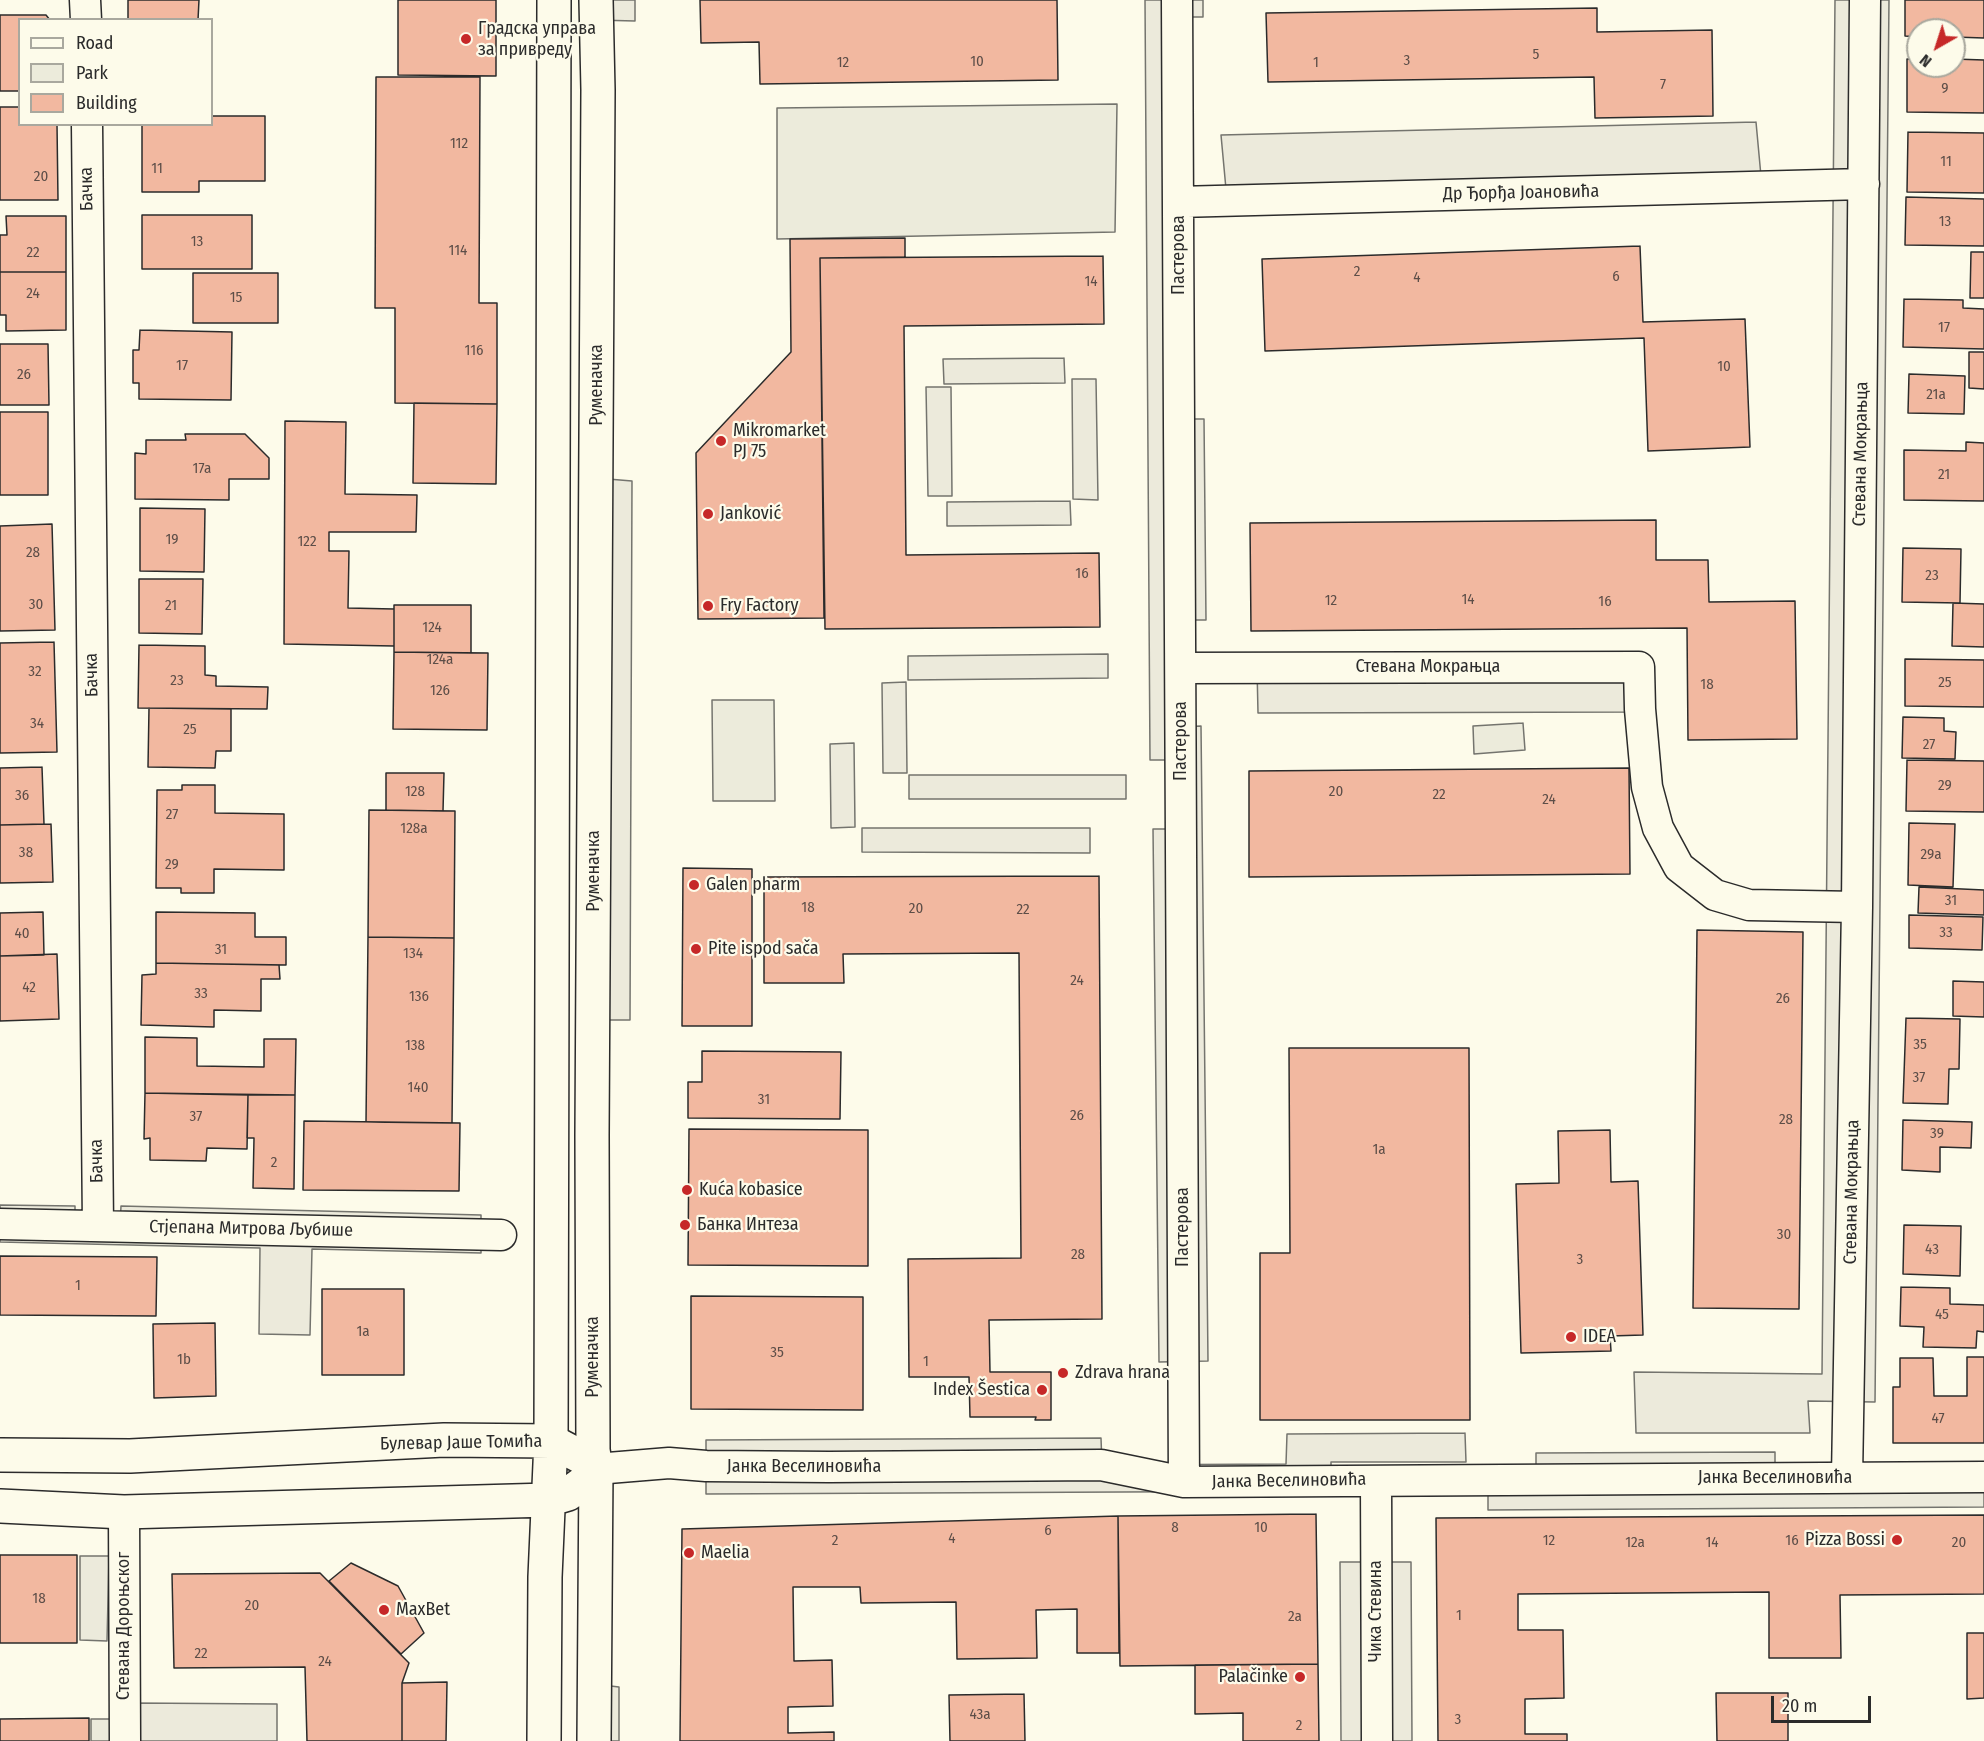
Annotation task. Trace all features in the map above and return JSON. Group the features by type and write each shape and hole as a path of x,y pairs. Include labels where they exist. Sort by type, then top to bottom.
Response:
{"street":[{"path":"86,0 86,18"},
{"path":"544,1741 551,1442 554,0"},
{"name":"Руменачка","path":"594,1741 596,1469 593,1450 592,1134 598,102 596,0"},
{"name":"Пастерова","path":"1178,0 1184,1482"},
{"name":"Стевана Мокрањца","path":"1847,1477 1857,907 1865,0"},
{"name":"Бачка","path":"87,126 98,1226"},
{"name":"Др Ђорђа Јоановића","path":"1178,202 1864,184"},
{"name":"Стевана Мокрањца","path":"1181,668 1639,667 1647,787 1658,828 1679,867 1714,895 1749,905 1857,907"},
{"name":"Стјепана Митрова Љубише","path":"0,1224 501,1235"},
{"name":"Булевар Јаше Томића","path":"0,1455 130,1456 444,1440 551,1442 570,1450 596,1469"},
{"name":"Јанка Веселиновића","path":"596,1469 669,1463 706,1466 818,1467 1101,1465 1184,1482 1984,1477"},
{"path":"0,1506 124,1512 548,1500 568,1494 596,1469"},
{"name":"Чика Стевина","path":"1376,1481 1377,1741"},
{"name":"Стевана Дороњског","path":"124,1512 125,1741"}],"green space":[{"path":"1117,104 1115,232 777,239 777,108"},
{"path":"712,700 774,700 775,801 713,801"},
{"path":"1523,723 1525,750 1474,754 1473,726"}],"shaded area":[{"path":"596,0 635,0 635,21 596,20"},
{"path":"1145,0 1203,0 1203,17 1176,17 1176,419 1204,419 1206,620 1177,620 1178,727 1201,726 1208,1361 1159,1362 1153,829 1181,829 1177,760 1150,760"},
{"path":"1835,0 1889,0 1875,1402 1808,1401 1810,1433 1636,1433 1634,1372 1822,1374"},
{"path":"1756,122 1762,187 1227,200 1221,135"},
{"path":"1064,358 1065,383 944,384 943,359"},
{"path":"1072,379 1096,379 1098,500 1073,499"},
{"path":"926,387 951,387 952,496 928,496"},
{"path":"596,478 632,481 630,1020 593,1020"},
{"path":"1070,501 1071,525 947,526 947,502"},
{"path":"1108,654 1108,678 908,680 908,656"},
{"path":"1639,667 1639,712 1258,713 1257,668"},
{"path":"906,682 907,773 883,773 882,683"},
{"path":"854,743 855,827 831,828 830,744"},
{"path":"909,775 1126,775 1126,799 909,799"},
{"path":"862,828 1090,828 1090,853 862,852"},
{"path":"0,1205 75,1206 75,1225 120,1226 121,1206 481,1215 481,1253 312,1249 310,1335 259,1334 260,1248 0,1242"},
{"path":"1465,1433 1466,1462 1331,1462 1331,1491 706,1494 706,1440 1101,1438 1102,1465 1286,1464 1287,1434"},
{"path":"1775,1452 1775,1478 1984,1477 1984,1507 1488,1510 1488,1480 1536,1479 1536,1453"},
{"path":"80,1556 109,1556 107,1641 80,1640"},
{"path":"1340,1562 1411,1562 1412,1741 1341,1741"},
{"path":"594,1684 619,1687 619,1741 594,1741"},
{"path":"133,1703 277,1704 277,1741 133,1741"},
{"path":"91,1719 110,1719 111,1741 91,1741"}],"building":[{"path":"128,0 199,0 198,18 128,18"},
{"path":"398,0 496,0 496,76 398,75"},
{"path":"700,0 1057,0 1058,80 760,84 759,42 701,43"},
{"path":"1905,0 1984,0 1984,38 1966,37 1966,18 1906,18 1905,36"},
{"path":"1597,8 1597,32 1712,30 1713,116 1595,118 1594,77 1268,82 1266,13"},
{"path":"0,15 46,15 48,18 18,18 18,91 0,91"},
{"path":"1966,59 1984,60 1984,113 1907,112 1907,78 1966,78"},
{"path":"376,77 480,77 479,303 497,303 497,404 395,403 395,308 375,308"},
{"path":"0,107 18,107 18,126 57,126 58,200 0,200"},
{"path":"213,116 265,116 265,181 199,181 199,192 142,192 142,126 213,126"},
{"path":"1908,132 1984,133 1984,193 1907,192"},
{"path":"1906,197 1984,199 1984,246 1905,245"},
{"path":"142,215 252,215 252,269 142,269"},
{"path":"6,216 66,216 66,272 0,272 0,235 7,235"},
{"path":"905,238 905,257 820,258 824,618 698,619 696,453 791,352 790,239"},
{"path":"1640,246 1643,322 1745,319 1750,447 1648,451 1644,338 1265,351 1262,259"},
{"path":"1971,252 1984,252 1984,298 1970,298"},
{"path":"1103,256 1104,324 904,326 906,555 1099,553 1100,627 825,629 820,258"},
{"path":"0,272 66,272 66,330 6,331 6,315 0,315"},
{"path":"193,273 278,273 278,323 193,323"},
{"path":"1904,299 1963,300 1963,308 1984,309 1984,349 1903,347"},
{"path":"140,330 232,332 231,400 139,399 139,383 133,383 133,350 139,350"},
{"path":"0,344 48,344 49,405 0,405"},
{"path":"1969,352 1984,352 1984,389 1969,388"},
{"path":"1909,374 1965,376 1964,414 1908,413"},
{"path":"414,403 497,404 496,484 413,483"},
{"path":"0,412 48,412 48,495 0,495"},
{"path":"285,421 346,422 345,494 417,495 416,532 329,532 329,551 349,551 348,608 394,609 394,646 284,644"},
{"path":"185,434 245,434 269,458 269,479 229,479 229,500 135,499 135,453 146,454 146,440 186,440"},
{"path":"1966,442 1984,443 1984,501 1904,500 1904,450 1966,451"},
{"path":"140,508 205,509 204,572 140,571"},
{"path":"1656,520 1656,560 1708,560 1709,602 1795,601 1797,739 1688,740 1687,628 1251,631 1250,523"},
{"path":"52,524 55,630 0,631 0,526"},
{"path":"1903,548 1961,549 1960,603 1902,602"},
{"path":"139,579 203,579 202,634 139,633"},
{"path":"1953,603 1984,604 1984,647 1952,646"},
{"path":"394,605 471,605 471,653 394,652"},
{"path":"54,642 57,752 0,753 0,643"},
{"path":"139,645 205,646 205,675 216,676 216,686 268,687 267,709 138,708"},
{"path":"394,652 488,653 487,730 393,729"},
{"path":"1905,659 1984,660 1984,707 1905,706"},
{"path":"149,708 231,709 231,751 216,751 215,768 148,767"},
{"path":"1903,717 1944,718 1944,731 1956,732 1955,759 1902,758"},
{"path":"1907,760 1984,761 1984,812 1906,811"},
{"path":"42,767 44,824 0,825 0,768"},
{"path":"1629,768 1630,874 1249,877 1249,771"},
{"path":"386,773 444,773 443,811 386,810"},
{"path":"182,785 215,785 215,813 284,814 284,870 214,869 214,893 181,893 181,888 156,888 157,790 182,790"},
{"path":"369,810 455,811 454,938 368,937"},
{"path":"1909,823 1955,824 1953,887 1908,885"},
{"path":"51,824 53,882 0,883 0,825"},
{"path":"683,868 752,869 752,1026 682,1026"},
{"path":"1099,876 1102,1319 989,1320 990,1372 1051,1372 1051,1420 1035,1420 1036,1417 970,1417 969,1377 909,1377 908,1259 1021,1258 1019,953 843,954 844,983 764,983 764,877"},
{"path":"1919,887 1984,890 1984,915 1918,913"},
{"path":"43,912 44,955 0,956 0,913"},
{"path":"156,912 255,913 255,937 286,937 286,965 156,963"},
{"path":"1909,915 1983,917 1982,950 1909,948"},
{"path":"1697,930 1803,932 1799,1309 1693,1308"},
{"path":"368,937 454,938 452,1123 366,1122"},
{"path":"57,954 59,1019 0,1021 0,956"},
{"path":"156,963 279,965 280,979 261,979 261,1011 214,1010 214,1027 141,1025 142,975 156,974"},
{"path":"1953,981 1984,982 1984,1017 1953,1016"},
{"path":"1906,1018 1960,1019 1959,1069 1949,1069 1948,1104 1903,1103"},
{"path":"145,1037 197,1038 197,1066 264,1067 264,1039 296,1039 295,1095 145,1093"},
{"path":"1289,1048 1469,1048 1470,1420 1260,1420 1260,1253 1290,1253"},
{"path":"702,1051 841,1052 840,1119 688,1118 688,1082 702,1082"},
{"path":"145,1093 248,1095 247,1149 207,1148 206,1161 150,1160 150,1138 144,1139"},
{"path":"248,1095 295,1095 294,1189 253,1188 254,1138 247,1138"},
{"path":"1903,1120 1972,1122 1971,1148 1940,1147 1940,1172 1902,1170"},
{"path":"304,1121 460,1123 459,1191 303,1190"},
{"path":"689,1129 868,1130 868,1266 688,1265"},
{"path":"1610,1130 1611,1182 1638,1181 1643,1335 1610,1336 1611,1351 1521,1353 1516,1184 1559,1183 1558,1131"},
{"path":"1904,1225 1961,1226 1960,1276 1903,1274"},
{"path":"0,1256 157,1257 156,1316 0,1315"},
{"path":"1901,1287 1950,1288 1950,1304 1984,1305 1984,1332 1977,1331 1976,1348 1923,1347 1924,1327 1900,1326"},
{"path":"322,1289 404,1289 404,1375 322,1375"},
{"path":"691,1296 863,1297 863,1410 691,1409"},
{"path":"215,1323 216,1396 154,1398 153,1324"},
{"path":"1967,1357 1984,1357 1984,1443 1893,1443 1893,1387 1900,1387 1900,1358 1933,1358 1934,1396 1967,1396"},
{"path":"1316,1514 1318,1664 1120,1666 1118,1516"},
{"path":"1984,1515 1984,1594 1840,1595 1841,1658 1769,1658 1769,1592 1518,1594 1518,1630 1563,1630 1564,1698 1525,1699 1525,1734 1567,1734 1567,1741 1438,1741 1436,1518"},
{"path":"1118,1516 1119,1653 1077,1653 1077,1609 1036,1610 1037,1658 957,1659 956,1602 861,1603 860,1587 793,1587 794,1661 832,1660 833,1706 788,1707 788,1733 834,1732 834,1741 680,1741 682,1529"},
{"path":"0,1555 77,1555 77,1643 0,1643"},
{"name":"MaxBet","path":"351,1563 398,1586 424,1633 401,1654 329,1581"},
{"path":"320,1573 409,1663 402,1683 402,1741 307,1741 305,1667 174,1668 172,1574"},
{"path":"1967,1633 1984,1633 1984,1698 1967,1699"},
{"path":"1318,1664 1319,1741 1243,1741 1243,1713 1195,1714 1195,1665"},
{"path":"447,1682 446,1741 402,1741 402,1683"},
{"path":"1716,1693 1788,1693 1788,1741 1717,1741"},
{"path":"1024,1694 1025,1741 950,1741 949,1695"},
{"path":"89,1718 89,1741 0,1741 0,1719"}],"place":[{"name":"Градска управа за привреду","path":"466,39"},
{"name":"Mikromarket PJ 75","path":"721,441"},
{"name":"Janković","path":"708,514"},
{"name":"Fry Factory","path":"708,606"},
{"name":"Galen pharm","path":"694,885"},
{"name":"Pite ispod sača","path":"696,949"},
{"name":"Kuća kobasice","path":"687,1190"},
{"name":"Банка Интеза","path":"685,1225"},
{"name":"IDEA","path":"1571,1337"},
{"name":"Zdrava hrana","path":"1063,1373"},
{"name":"Index Šestica","path":"1042,1390"},
{"name":"Pizza Bossi","path":"1897,1540"},
{"name":"Maelia","path":"689,1553"},
{"name":"MaxBet","path":"384,1610"},
{"name":"Palačinke","path":"1300,1677"}]}
